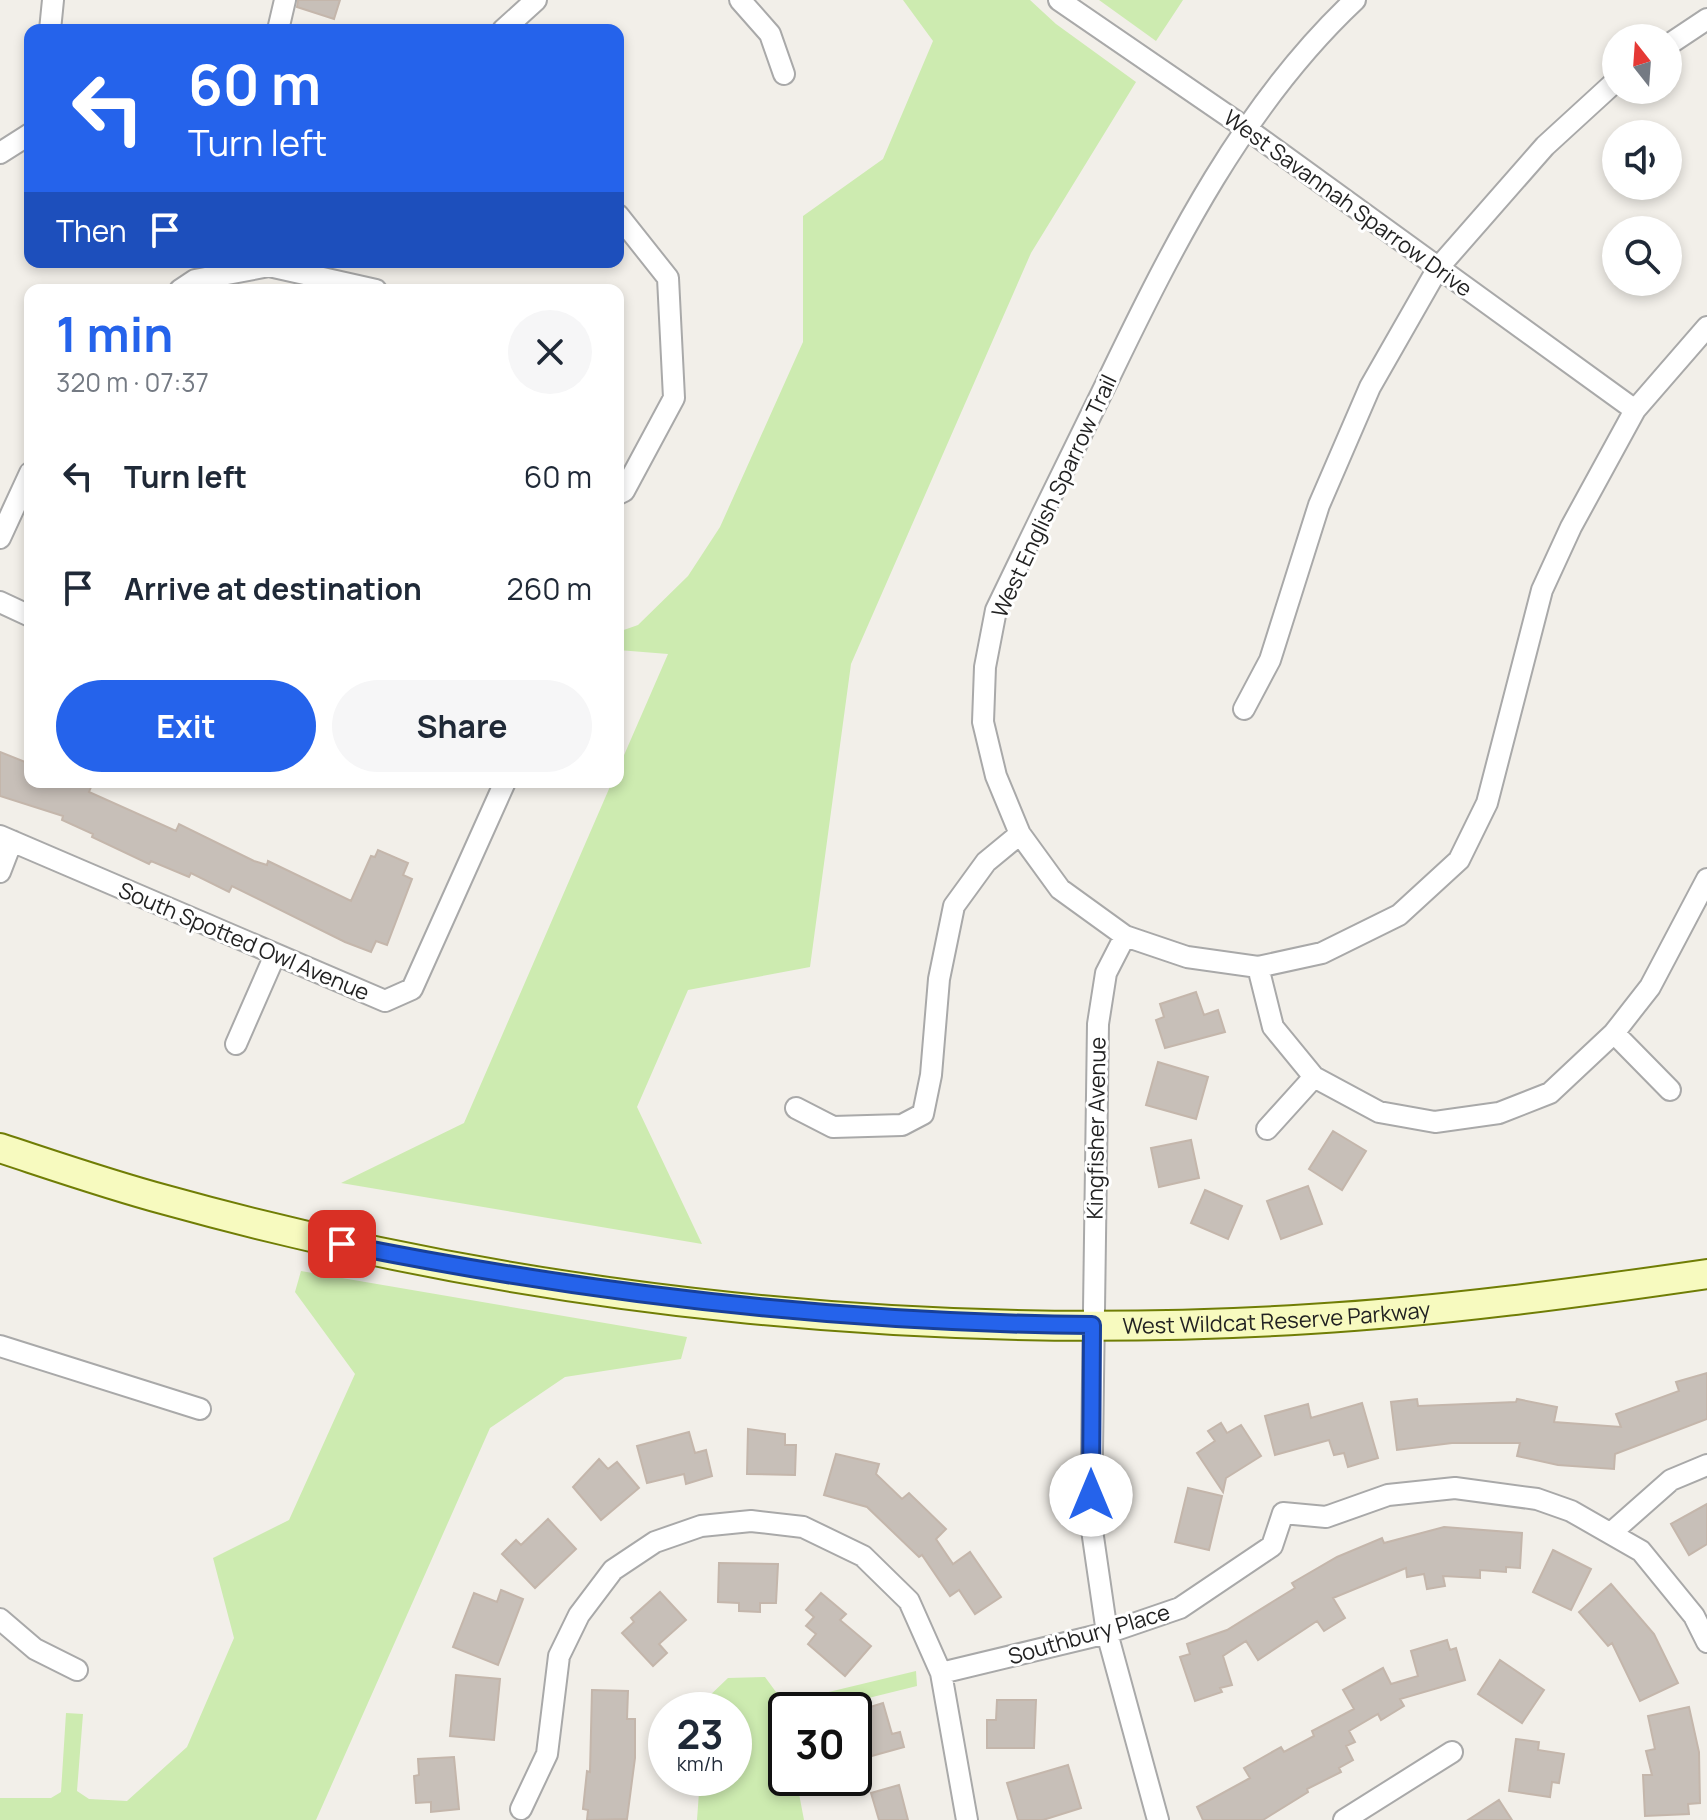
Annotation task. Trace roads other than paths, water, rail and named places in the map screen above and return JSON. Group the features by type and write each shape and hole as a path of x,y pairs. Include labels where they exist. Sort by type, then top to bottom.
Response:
{"main road":[{"name":"West Wildcat Reserve Parkway","path":"0,1148 235,1218 514,1278 791,1312 961,1323 1092,1325 1314,1319 1474,1304 1707,1274"}],"street":[{"path":"51,24 53,0"},
{"path":"279,24 285,0"},
{"path":"510,24 536,0"},
{"path":"740,0 770,34 784,74"},
{"name":"West Savannah Sparrow Drive","path":"1059,0 1247,129 1635,410"},
{"name":"West English Sparrow Trail","path":"1355,0 1333,21 1247,129 1170,253 996,610 985,667 983,722 996,776 1020,834 1060,889 1125,936 1187,957 1258,967 1322,953 1399,915 1459,860 1487,803 1542,590 1571,527 1635,410 1707,327"},
{"path":"1682,36 1707,19"},
{"path":"1244,709 1270,660 1319,505 1370,387 1438,268 1545,146 1602,94"},
{"path":"0,153 24,138"},
{"path":"624,223 668,278 674,398 624,491"},
{"path":"189,284 195,280 258,268"},
{"path":"278,268 349,284"},
{"path":"0,538 24,486"},
{"path":"0,602 24,613"},
{"name":"South Spotted Owl Avenue","path":"6,838 385,1001 412,989 502,788"},
{"path":"796,1108 833,1127 902,1125 923,1114 931,1075 939,979 954,906 986,862 1020,834"},
{"path":"0,872 6,838"},
{"path":"1258,967 1273,1027 1314,1077 1379,1112 1435,1122 1499,1113 1550,1093 1614,1033 1650,987 1707,879"},
{"name":"Kingfisher Avenue","path":"1125,936 1106,973 1098,1024 1091,1523 1107,1633 1158,1820"},
{"path":"236,1044 275,955"},
{"path":"1614,1033 1670,1090"},
{"path":"1267,1129 1314,1077"},
{"path":"0,1346 200,1409"},
{"path":"1611,1533 1671,1480 1707,1465"},
{"name":"Southbury Place","path":"941,1673 1107,1633 1180,1608 1272,1546 1283,1513 1326,1517 1388,1495 1455,1488 1537,1499 1571,1511 1641,1551 1694,1616 1707,1642"},
{"path":"521,1809 547,1754 559,1656 579,1615 613,1570 655,1542 701,1526 751,1521 803,1527 863,1556 909,1601 941,1673 967,1820"},
{"path":"0,1619 35,1649 77,1670"},
{"path":"1344,1820 1452,1752"}]}
